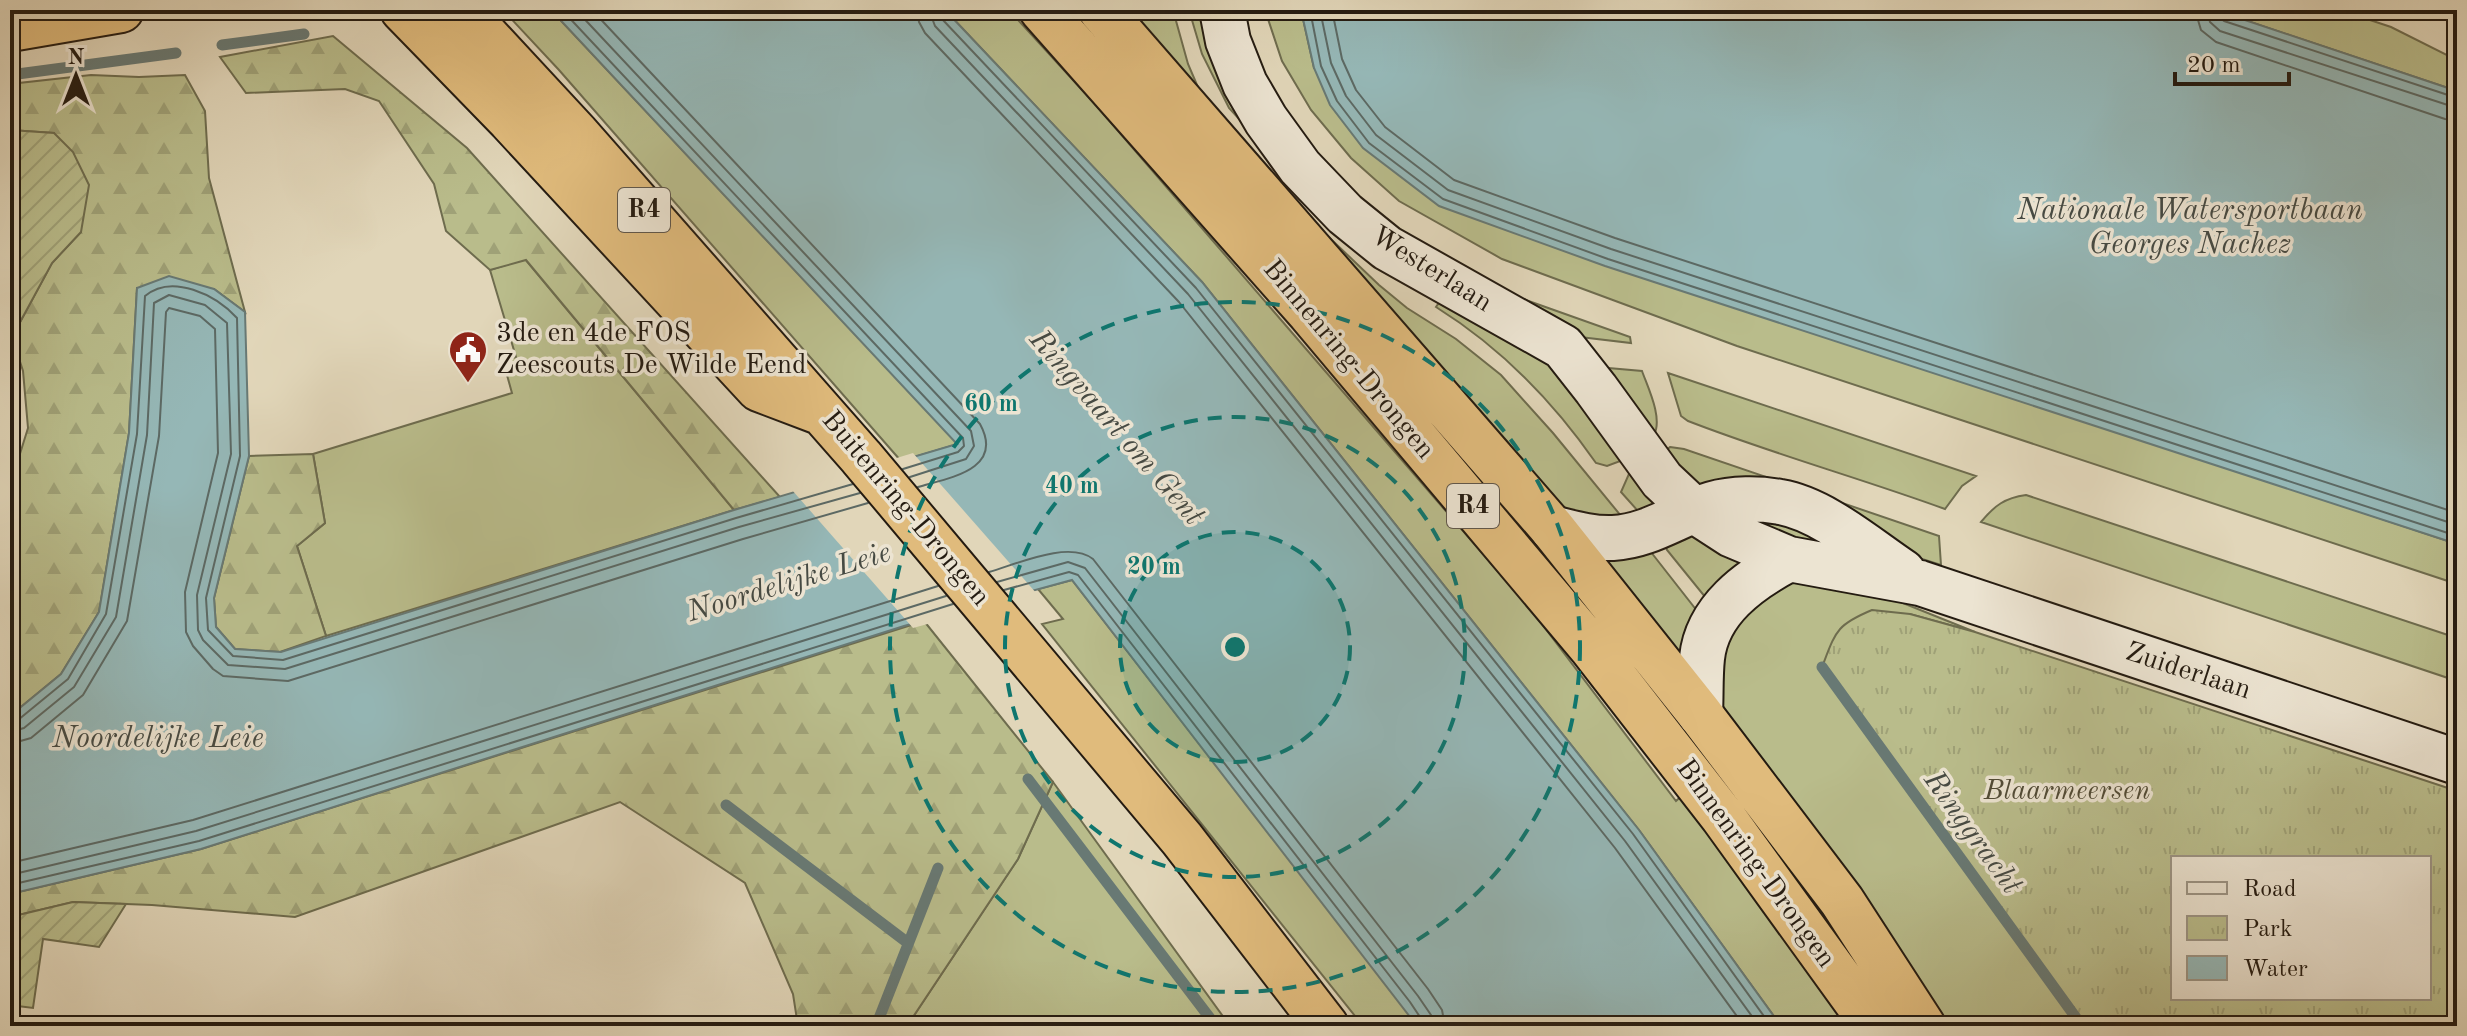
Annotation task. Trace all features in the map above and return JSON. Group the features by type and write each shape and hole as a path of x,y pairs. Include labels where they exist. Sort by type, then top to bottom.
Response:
{"highway":[{"path":"10,29 109,10"},
{"path":"403,10 510,120 759,389 823,413"},
{"name":"Buitenring-Drongen","path":"462,10 577,134 861,457 1182,839 1326,1026"},
{"name":"Binnenring-Drongen","path":"1042,10 1310,313 1591,647 1723,817 1874,1026"},
{"path":"1101,10 1552,528 1700,714 1842,901 1923,1026"}],"street":[{"name":"Westerlaan","path":"1222,10 1228,41 1245,84 1266,120 1300,167 1345,214 1387,248 1563,347"},
{"name":"Zuiderlaan","path":"1563,347 1648,463 1695,511 1732,535 1789,559 1920,583 2457,762"},
{"name":"Zuiderlaan","path":"1552,528 1613,538 1655,529 1713,504 1750,499 1782,502 1814,513 1920,583"},
{"path":"1700,714 1702,656 1715,620 1733,596 1789,559"}],"green space":[{"path":"503,10 551,10 958,444 901,461"},
{"path":"945,10 1009,10 1094,103 1532,611 1676,801 1740,743 1722,711 1717,660 1744,604 1793,579 1883,595 1975,632 1910,614 1823,667 2082,1026 1781,1026 1639,830 1202,282"},
{"path":"1121,10 1173,10 1188,64 1200,92"},
{"path":"1189,10 1208,10 1288,173 1229,108 1202,54"},
{"path":"1265,10 1301,10 1314,68 2304,493 2457,544 2457,584 1737,346 1502,259 1399,201 1351,158 1311,110 1282,61"},
{"path":"2215,10 2340,10 2391,27 2457,60 2457,91"},
{"path":"333,36 467,148 780,497 734,510 526,260 490,270 446,231 434,184 379,101 345,89 246,93 220,57"},
{"path":"91,75 185,75 205,111 209,178 245,312 214,289 137,288 129,433 99,612 61,674 10,716 10,486 28,428 23,371 12,337 52,263 81,232 54,133 10,130 10,84"},
{"path":"10,130 54,133 73,152 89,185 81,232 52,263 12,337"},
{"path":"1313,222 1407,308 1456,339 1501,375 1626,522 1558,509"},
{"path":"525,259 734,510 326,636 297,546 325,523 313,454 512,393 503,361 516,357 490,270"},
{"path":"1472,281 1630,337 1631,343 1580,337"},
{"path":"1443,297 1552,357 1623,460 1607,466 1596,463 1562,418 1524,377 1482,340 1436,307"},
{"path":"1597,367 1642,371 1656,412 1654,435"},
{"path":"1668,373 1976,476 1962,486 1945,509 1688,421 1681,416"},
{"path":"1670,447 1684,449 1939,536 1941,565 1705,490 1659,456"},
{"path":"313,454 325,523 297,546 326,636 280,652 235,649 216,627 214,598 249,456"},
{"path":"1632,467 1667,506 1646,520 1621,492"},
{"path":"2026,495 2457,638 2457,681 1981,522 2001,503"},
{"path":"1759,513 1858,557 1801,547 1729,515"},
{"path":"1694,526 1758,561 1710,603 1667,550 1664,541"},
{"path":"1647,547 1701,616 1688,674 1593,554"},
{"path":"1072,580 1417,1026 1363,1026 1042,624 1063,619 1038,589"},
{"name":"Blaarmeersen","path":"1872,610 1910,614 1975,632 2457,791 2457,1026 2082,1026 1822,667 1839,631 1851,620"},
{"path":"924,621 1053,782 1018,859 907,1026 798,1026 793,994 745,883 620,802 295,917 73,902 10,917 10,894 201,849"},
{"path":"1053,782 1230,1026 907,1026 1018,859"},
{"path":"73,902 126,904 99,947 43,939 33,1008 10,1005 10,917"}],"water":[{"path":"551,10 945,10 1202,282 1639,830 1781,1026 1417,1026 1072,580 904,626 201,849 10,894 10,716 61,674 99,612 129,433 137,288 169,276 214,289 245,312 249,456 214,598 216,627 235,649 281,652 734,510 957,444"},
{"name":"Nationale Watersportbaan Georges Nachez","path":"1301,10 2215,10 2457,91 2457,544 1605,266 1439,206 1363,148 1330,105 1314,68"}],"pier":[{"path":"913,453 1037,594 913,628 792,490"}],"waterway":[{"path":"222,45 304,34"},
{"path":"10,75 176,53"},
{"name":"Ringgracht","path":"1822,667 2082,1026"},
{"path":"1028,779 1216,1026"},
{"path":"726,805 908,943"},
{"path":"876,1026 938,868"}],"place":[{"name":"3de en 4de FOS Zeescouts De Wilde Eend","path":"468,384"}],"water label":[{"name":"Ringvaart om Gent","path":"1116,428"},
{"name":"Noordelijke Leie","path":"789,583"},
{"name":"Noordelijke Leie","path":"158,739"}]}
